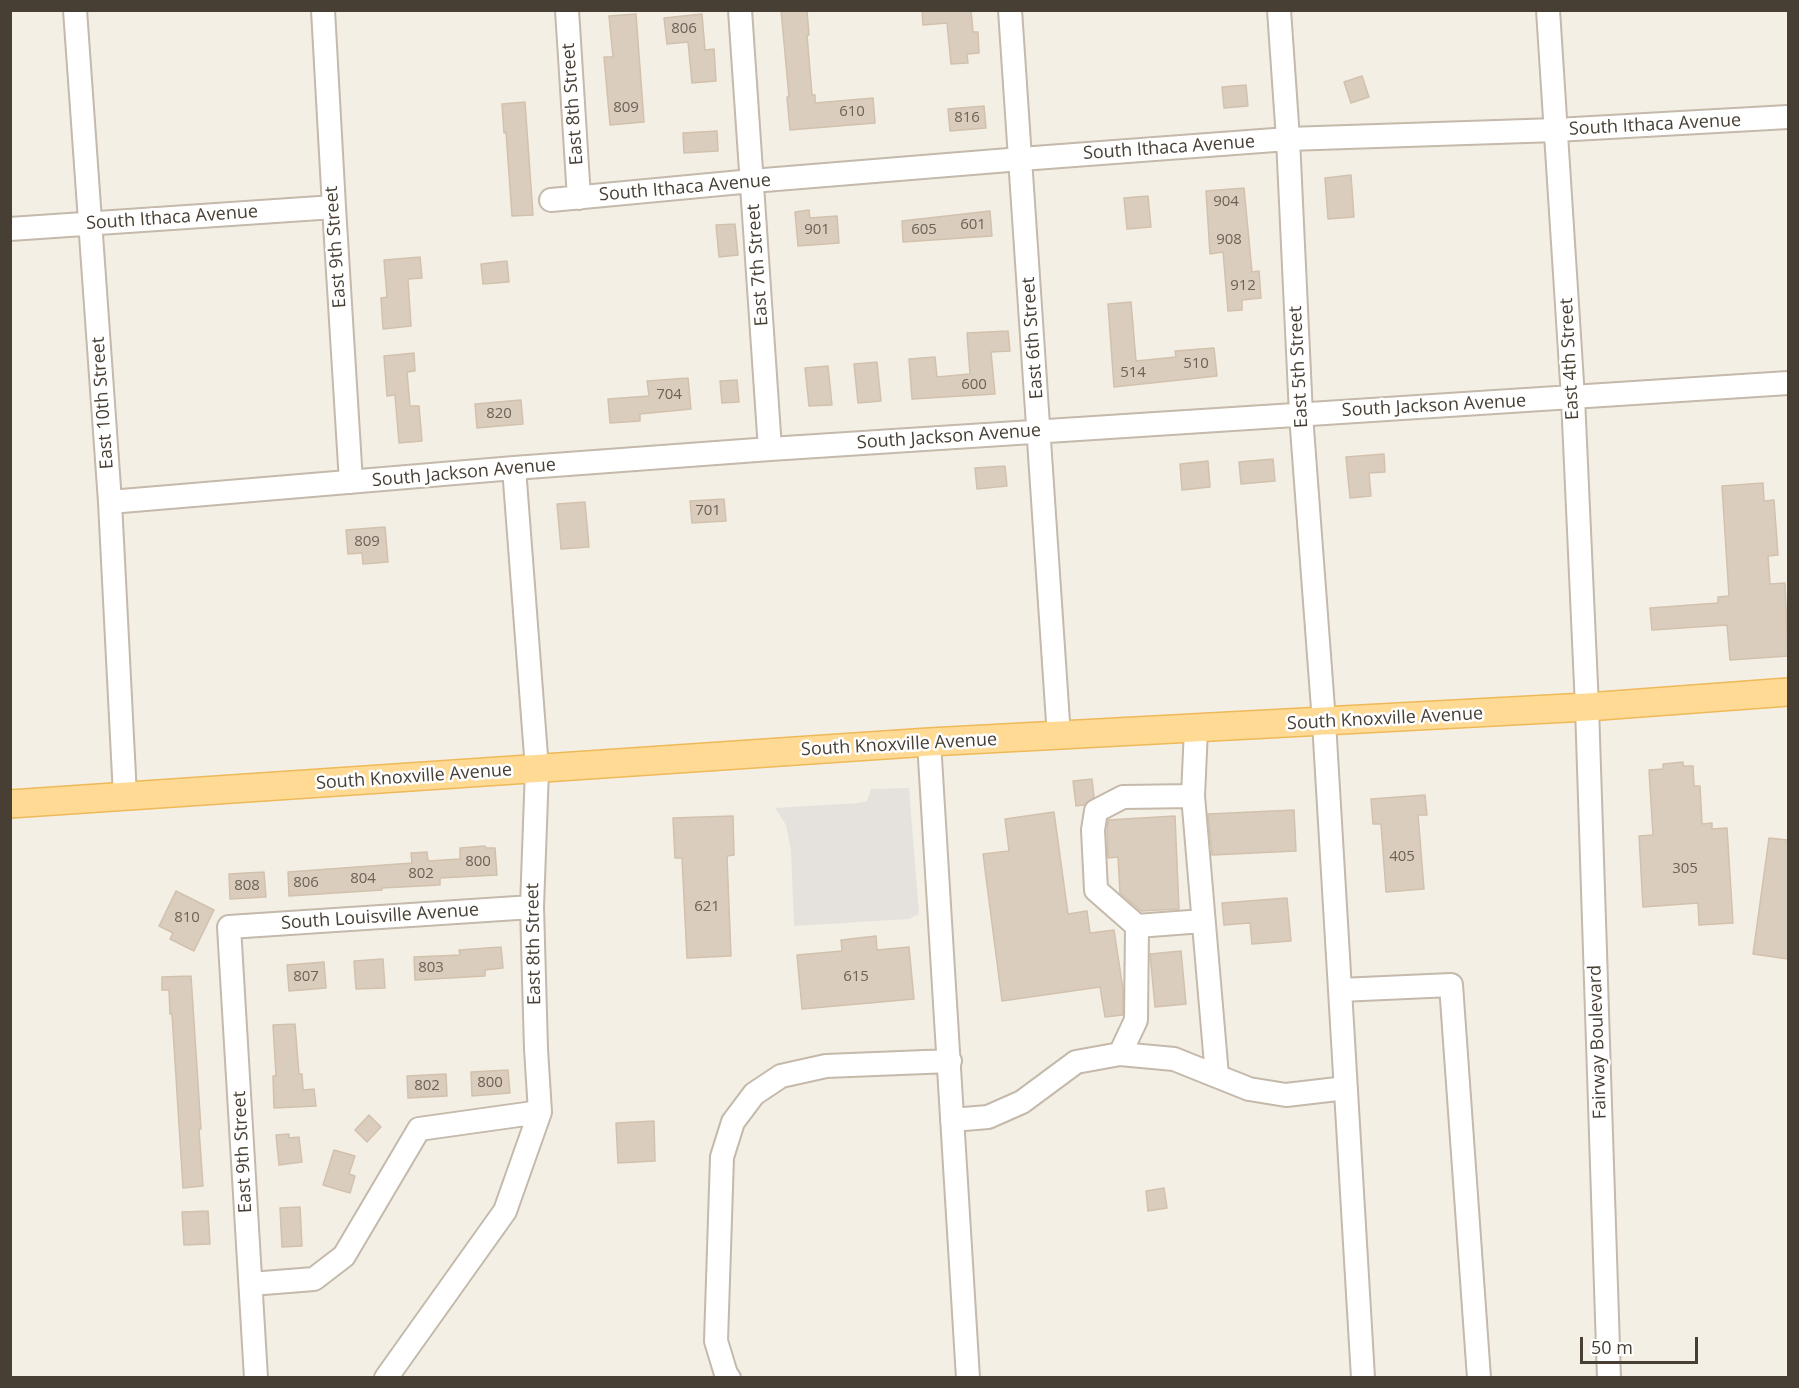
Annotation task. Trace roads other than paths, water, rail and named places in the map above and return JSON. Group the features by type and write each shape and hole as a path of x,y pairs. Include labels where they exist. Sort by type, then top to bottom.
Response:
{"main road":[{"name":"South Knoxville Avenue","path":"10,804 929,742 1059,737 1587,707 1788,692"}],"street":[{"name":"East 10th Street","path":"75,10 110,502 125,796"},
{"name":"East 9th Street","path":"323,10 351,482"},
{"name":"East 8th Street","path":"567,10 579,198"},
{"name":"East 7th Street","path":"740,10 770,449"},
{"name":"East 6th Street","path":"1010,10 1059,737"},
{"name":"East 5th Street","path":"1280,10 1301,415 1324,722 1363,1377"},
{"name":"East 4th Street","path":"1548,10 1573,398 1587,707"},
{"name":"South Ithaca Avenue","path":"551,200 1021,159 1288,140 1556,130 1788,117"},
{"name":"South Ithaca Avenue","path":"10,229 334,207"},
{"name":"South Jackson Avenue","path":"110,502 770,449 1788,383"},
{"name":"East 8th Street","path":"386,1377 506,1211 540,1112 532,907 537,769 514,468"},
{"name":"Fairway Boulevard","path":"1587,707 1609,1377"},
{"path":"1196,729 1193,795 1217,1076"},
{"path":"929,742 968,1377"},
{"path":"1193,795 1123,797 1096,811 1093,830 1096,890 1137,926 1203,921"},
{"name":"South Louisville Avenue","path":"229,927 532,907"},
{"path":"1120,1054 1136,1020 1137,926"},
{"name":"East 9th Street","path":"229,927 256,1377"},
{"path":"1340,990 1451,985 1479,1377"},
{"path":"952,1120 988,1117 1022,1102 1076,1062 1120,1054 1174,1059 1249,1089 1286,1095 1346,1088"},
{"path":"729,1377 726,1374 716,1341 722,1157 733,1122 753,1094 781,1076 826,1066 950,1061"},
{"path":"251,1284 314,1279 344,1256 419,1130 540,1112"}]}
